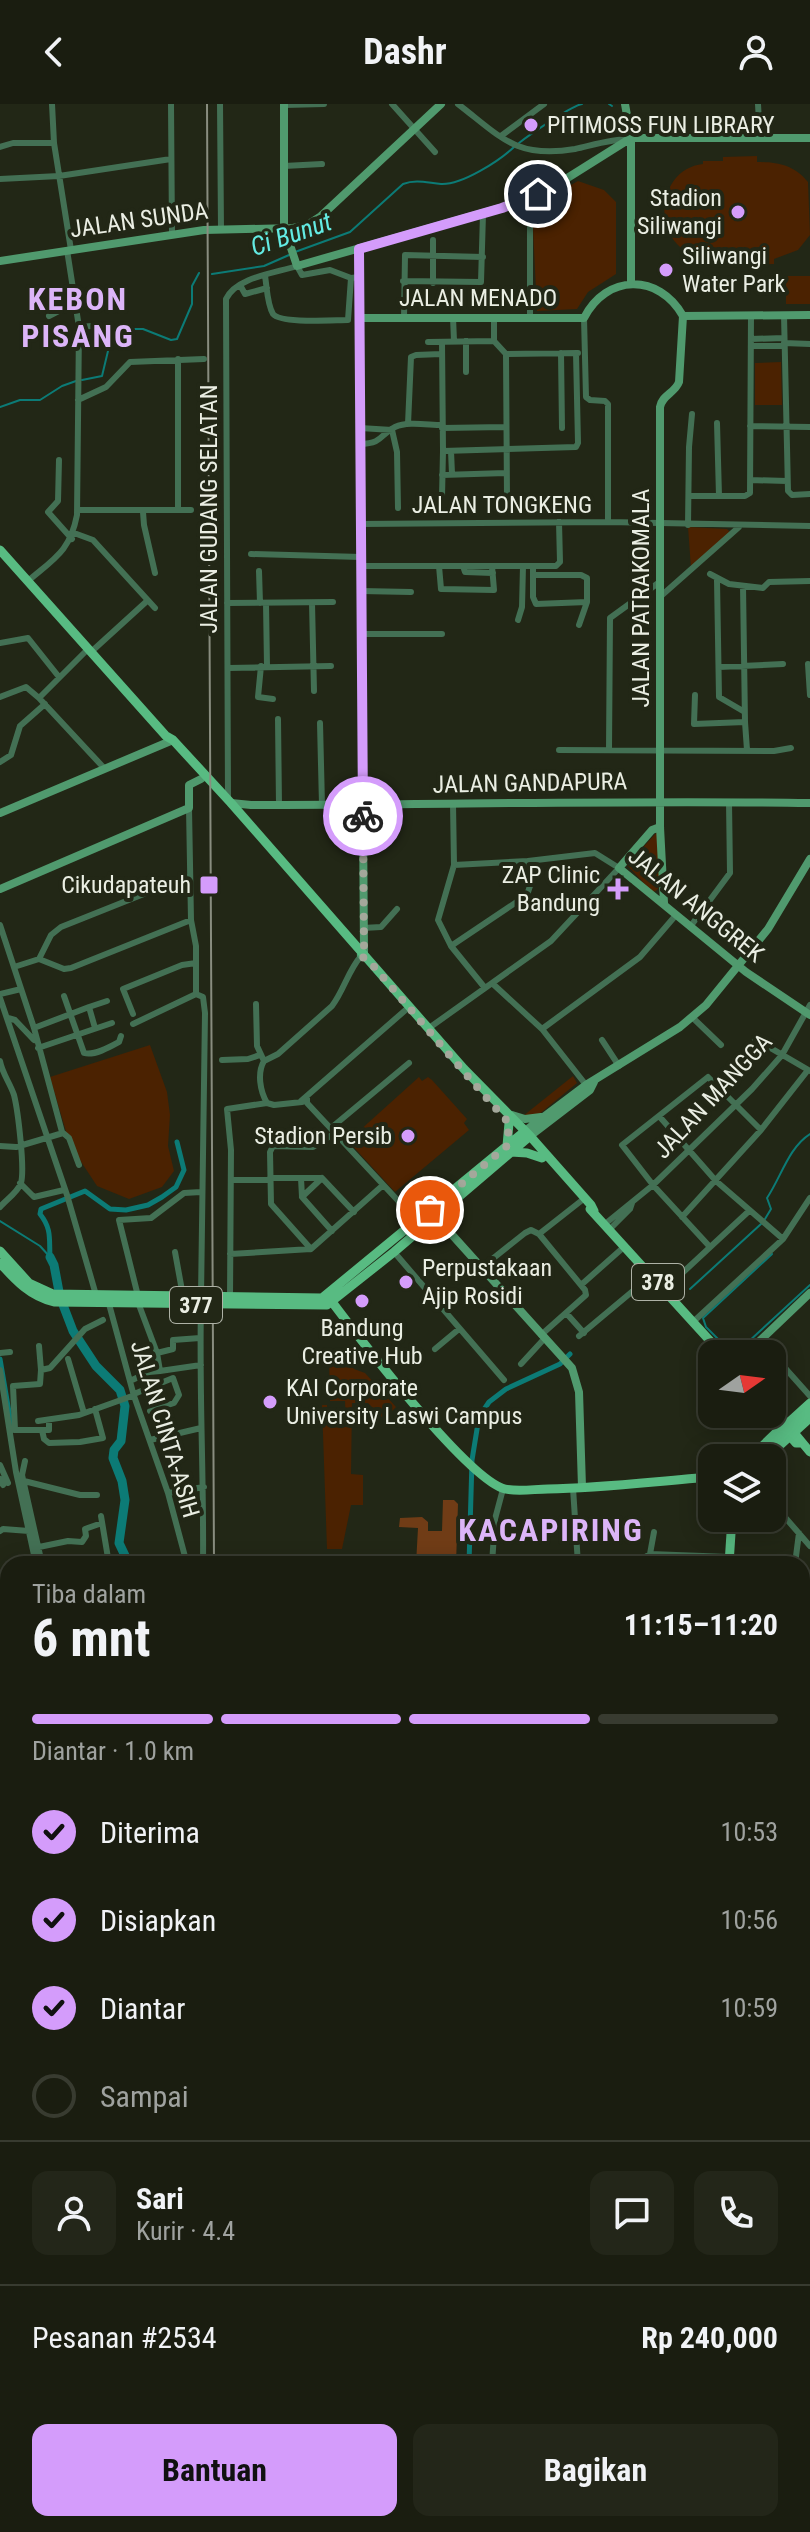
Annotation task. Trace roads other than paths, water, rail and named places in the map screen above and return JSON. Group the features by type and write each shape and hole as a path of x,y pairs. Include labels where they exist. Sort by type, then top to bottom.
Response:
{"main road":[{"path":"0,550 201,779 525,1136"},
{"path":"169,740 230,801 316,903"},
{"path":"464,1069 469,1079 509,1123 525,1136"},
{"path":"327,1300 394,1252 509,1149 509,1123"},
{"path":"327,1300 417,1221 525,1136"},
{"name":"378","path":"525,1136 709,1340"},
{"path":"509,1149 544,1156"},
{"name":"378","path":"544,1156 581,1201 594,1211"},
{"path":"0,1251 29,1283 59,1299"},
{"name":"377","path":"0,1263 26,1290 43,1299 96,1296 138,1300 327,1300"},
{"name":"377","path":"59,1299 109,1304 183,1296 201,1301 230,1297 327,1300"},
{"path":"327,1300 468,1464 503,1489 578,1488 698,1478"},
{"path":"778,1444 810,1403"},
{"path":"773,1444 810,1410"},
{"path":"769,1444 810,1418"},
{"path":"786,1422 810,1452"},
{"path":"786,1424 791,1428"},
{"path":"725,1556 728,1532"},
{"path":"726,1556 731,1532"},
{"path":"728,1556 734,1549 736,1532"}],"street":[{"path":"28,581 65,549 73,536 77,510 79,327 54,143 52,104"},
{"path":"171,104 172,235"},
{"path":"220,104 221,229"},
{"path":"324,104 284,105 284,227 302,275 330,270 355,278"},
{"path":"327,229 320,217 441,104"},
{"path":"458,104 516,146 536,152 611,145 631,138 810,138"},
{"path":"501,136 544,104"},
{"path":"625,104 631,138 631,283 658,290 673,301 683,316 810,315"},
{"path":"757,139 758,104"},
{"path":"390,105 435,152"},
{"path":"0,147 13,143 54,143"},
{"path":"611,145 624,151 631,160"},
{"path":"267,288 245,294 240,285 295,262 359,249 530,199 611,145"},
{"path":"0,179 59,176 171,159"},
{"path":"284,166 322,164"},
{"path":"530,199 530,318"},
{"path":"403,281 483,281 483,214"},
{"name":"JALAN SUNDA","path":"0,261 221,229 307,225 320,217"},
{"path":"433,240 433,283"},
{"path":"402,243 405,255 404,318"},
{"path":"265,276 272,311 279,319 348,320 359,249"},
{"path":"405,255 483,257"},
{"path":"327,257 330,270"},
{"path":"222,1060 278,1054 332,1006 351,968 364,956 359,318 355,278"},
{"name":"JALAN MENADO","path":"359,318 584,318 592,304 603,294 616,286 631,283"},
{"name":"JALAN GUDANG SELATAN","path":"230,801 225,308 228,293 240,285"},
{"path":"49,316 76,302"},
{"path":"689,496 748,495 751,315"},
{"path":"784,315 787,481 790,495 810,494"},
{"name":"JALAN PATRAKOMALA","path":"664,903 660,827 661,403 679,382 683,316"},
{"path":"453,317 454,341"},
{"path":"494,317 494,341 506,354 507,498"},
{"path":"443,451 568,449 577,445 584,318"},
{"path":"79,327 92,326"},
{"path":"466,341 466,372"},
{"path":"428,342 494,341"},
{"path":"442,342 442,497"},
{"path":"751,343 810,344"},
{"path":"561,353 562,428"},
{"path":"506,354 580,353"},
{"path":"580,353 586,397 608,404 608,522"},
{"path":"408,424 411,357 441,354"},
{"path":"178,359 178,510"},
{"path":"78,400 106,387 130,362 204,359"},
{"path":"688,525 692,414"},
{"path":"717,423 719,496"},
{"path":"360,444 379,441 392,430 408,424 505,427"},
{"path":"750,426 810,427"},
{"path":"360,428 392,430"},
{"path":"392,430 397,452 398,508"},
{"path":"451,451 452,474"},
{"path":"59,460 58,501 48,512 73,536 93,540 155,608"},
{"path":"442,475 506,473"},
{"path":"750,480 787,481"},
{"path":"77,510 191,510"},
{"path":"158,511 159,520"},
{"path":"143,512 155,573"},
{"path":"251,554 493,570 559,565 559,522"},
{"name":"JALAN TONGKENG","path":"361,524 608,522 810,526"},
{"path":"661,596 705,569 740,526"},
{"path":"439,566 442,590 494,590 493,570"},
{"path":"518,620 522,607 523,566"},
{"path":"533,566 533,597 536,604 587,602"},
{"path":"705,569 717,580 743,586 763,588 769,582 810,581"},
{"path":"259,571 264,666 259,698 273,699"},
{"path":"533,575 584,576 587,579 587,602 579,625"},
{"path":"717,580 719,697 743,711"},
{"path":"609,749 610,618 661,581"},
{"path":"743,586 743,711 747,750"},
{"path":"361,591 411,592"},
{"path":"39,698 147,601"},
{"path":"227,603 333,602"},
{"path":"312,603 314,691"},
{"path":"361,634 442,634"},
{"path":"0,643 28,638 59,677"},
{"path":"719,667 783,664"},
{"path":"808,664 810,695"},
{"path":"229,668 331,666"},
{"path":"0,697 23,687 45,704 104,768"},
{"path":"695,695 694,724 745,722"},
{"path":"0,761 11,755 20,726 45,704"},
{"path":"278,719 279,805"},
{"path":"320,723 322,805"},
{"path":"0,813 169,740"},
{"path":"559,750 791,748"},
{"path":"196,994 196,946 189,876 189,785 201,779"},
{"name":"JALAN GANDAPURA","path":"230,801 251,805 661,800 810,803"},
{"path":"690,927 730,873 729,802"},
{"path":"453,804 454,865 438,920 451,946 485,988"},
{"path":"248,822 251,805"},
{"path":"0,889 189,808"},
{"path":"429,1028 551,941 652,830 660,827"},
{"name":"JALAN ANGGREK","path":"454,865 595,853 664,903 739,966 809,1011"},
{"path":"525,1136 590,1083 692,1017 768,929 807,871 810,859"},
{"path":"451,946 527,895 531,883 528,861"},
{"path":"39,959 56,930 189,876"},
{"path":"652,894 663,887"},
{"path":"363,928 381,927 397,909"},
{"path":"542,1029 640,957 676,915"},
{"path":"14,967 39,959 64,969 71,968 191,920"},
{"path":"1,930 34,1028 63,1133 69,1138 79,1165"},
{"path":"133,1014 123,989 182,965 196,963"},
{"path":"493,984 542,1029 590,1083"},
{"path":"21,989 0,996 96,1296"},
{"path":"133,1024 196,994 203,997 206,1062 201,1192 200,1461 204,1487 203,1556"},
{"path":"64,996 84,1053 90,1054 119,1042 121,1036"},
{"path":"34,1028 107,1001"},
{"path":"256,1004 257,1046 262,1058 260,1070 267,1103"},
{"path":"89,1007 95,1028"},
{"path":"230,1297 231,1180 227,1109 305,1101 409,1007"},
{"name":"JALAN MANGGA","path":"608,1226 735,1106 782,1055 809,1011"},
{"path":"692,1017 721,1045"},
{"path":"8,1018 15,1020 38,1045"},
{"path":"38,1045 112,1023"},
{"path":"682,1217 761,1130 809,1070 755,1039"},
{"path":"602,1040 619,1066"},
{"path":"0,1061 20,1124 20,1183 0,1207"},
{"path":"311,1249 271,1204 271,1148 313,1147 409,1063"},
{"path":"710,1247 653,1185 622,1145 708,1077 761,1130"},
{"path":"305,1101 417,1221"},
{"path":"504,1111 525,1119 546,1118"},
{"path":"659,1116 716,1181 783,1239"},
{"path":"544,1156 542,1141 546,1118"},
{"path":"0,1146 20,1146 63,1133"},
{"path":"301,1178 302,1197 332,1231"},
{"path":"231,1180 322,1178 354,1212"},
{"path":"302,1197 322,1178"},
{"path":"20,1183 34,1197 66,1195"},
{"path":"230,1254 311,1249 382,1186"},
{"path":"160,1371 157,1353 138,1300 121,1219 151,1218 184,1193 201,1192"},
{"path":"693,1322 783,1239 810,1198"},
{"path":"539,1234 581,1201"},
{"path":"664,1290 749,1211"},
{"path":"436,1217 575,1375 579,1392 578,1556"},
{"path":"481,1268 531,1230 539,1234 586,1295 542,1337 521,1364"},
{"path":"581,1285 625,1246"},
{"path":"175,1252 183,1296"},
{"path":"394,1252 504,1380"},
{"path":"567,1314 582,1334 652,1275"},
{"path":"762,1340 810,1293"},
{"name":"JALAN CINTA-ASIH","path":"109,1304 130,1381 128,1397 144,1413 185,1556"},
{"path":"41,1370 50,1368 75,1338 103,1320"},
{"path":"435,1349 459,1329"},
{"path":"157,1353 173,1349 173,1340 200,1338"},
{"path":"561,1356 565,1344"},
{"path":"12,1431 4,1421 8,1397 15,1385 40,1384 39,1346"},
{"path":"1,1353 10,1352"},
{"path":"68,1359 84,1413"},
{"path":"130,1381 149,1372 201,1365"},
{"path":"786,1369 810,1396"},
{"path":"0,1370 8,1397 34,1556"},
{"path":"38,1421 84,1413 174,1379 179,1395 174,1403 144,1413"},
{"path":"42,1430 44,1439 49,1443 103,1438 95,1409"},
{"path":"12,1431 50,1429 49,1421"},
{"path":"150,1440 201,1428"},
{"path":"25,1461 20,1474 41,1556"},
{"path":"0,1465 3,1484 20,1474 80,1495 97,1495"},
{"path":"168,1493 204,1487"},
{"path":"493,1556 496,1512 503,1489"},
{"path":"786,1518 810,1546"},
{"path":"39,1547 68,1541 82,1542 86,1536 85,1529 102,1520 108,1556"},
{"path":"0,1531 29,1531"},
{"path":"650,1554 654,1532"},
{"path":"796,1556 799,1533"},
{"path":"647,1556 680,1556"}],"waterway":[{"name":"Ci Bunut","path":"519,143 582,104"},
{"name":"Ci Bunut","path":"295,252 350,232 403,184 459,181 490,165 514,147"},
{"name":"Ci Bunut","path":"212,274 264,266 289,255"},
{"name":"Ci Bunut","path":"82,380 102,376 108,351 122,329 143,329 171,340 177,339 192,304 192,286 199,273"},
{"name":"Ci Bunut","path":"0,407 20,400 40,400 76,381"},
{"path":"765,1219 771,1209 767,1198 791,1154 810,1134"},
{"path":"50,1257 49,1234 40,1214 41,1209 85,1191 110,1209 126,1210 148,1205 176,1187 184,1170 177,1142"},
{"path":"0,1221 40,1246 50,1257"},
{"path":"690,1289 761,1224"},
{"path":"719,1340 706,1327 703,1318 772,1254"},
{"path":"50,1257 73,1331 96,1366 120,1390 125,1406 121,1441 114,1450 113,1458 125,1500 119,1543 125,1556"},
{"path":"750,1340 810,1285"},
{"path":"469,1556 472,1460 479,1417 489,1402 506,1389 560,1364 570,1354"},
{"path":"0,1359 11,1424"}],"railway":[{"path":"207,104 214,1556"}],"place":[{"name":"PITIMOSS FUN LIBRARY","path":"531,125"},
{"name":"Stadion Siliwangi","path":"738,212"},
{"name":"Siliwangi Water Park","path":"666,270"},
{"name":"Cikudapateuh","path":"209,885"},
{"name":"ZAP Clinic Bandung","path":"618,889"},
{"name":"Stadion Persib","path":"408,1136"},
{"name":"Perpustakaan Ajip Rosidi","path":"406,1282"},
{"name":"Bandung Creative Hub","path":"362,1301"},
{"name":"KAI Corporate University Laswi Campus","path":"270,1402"}],"district":[{"name":"KEBON PISANG","path":"78,318"},
{"name":"KACAPIRING","path":"551,1530"}]}
